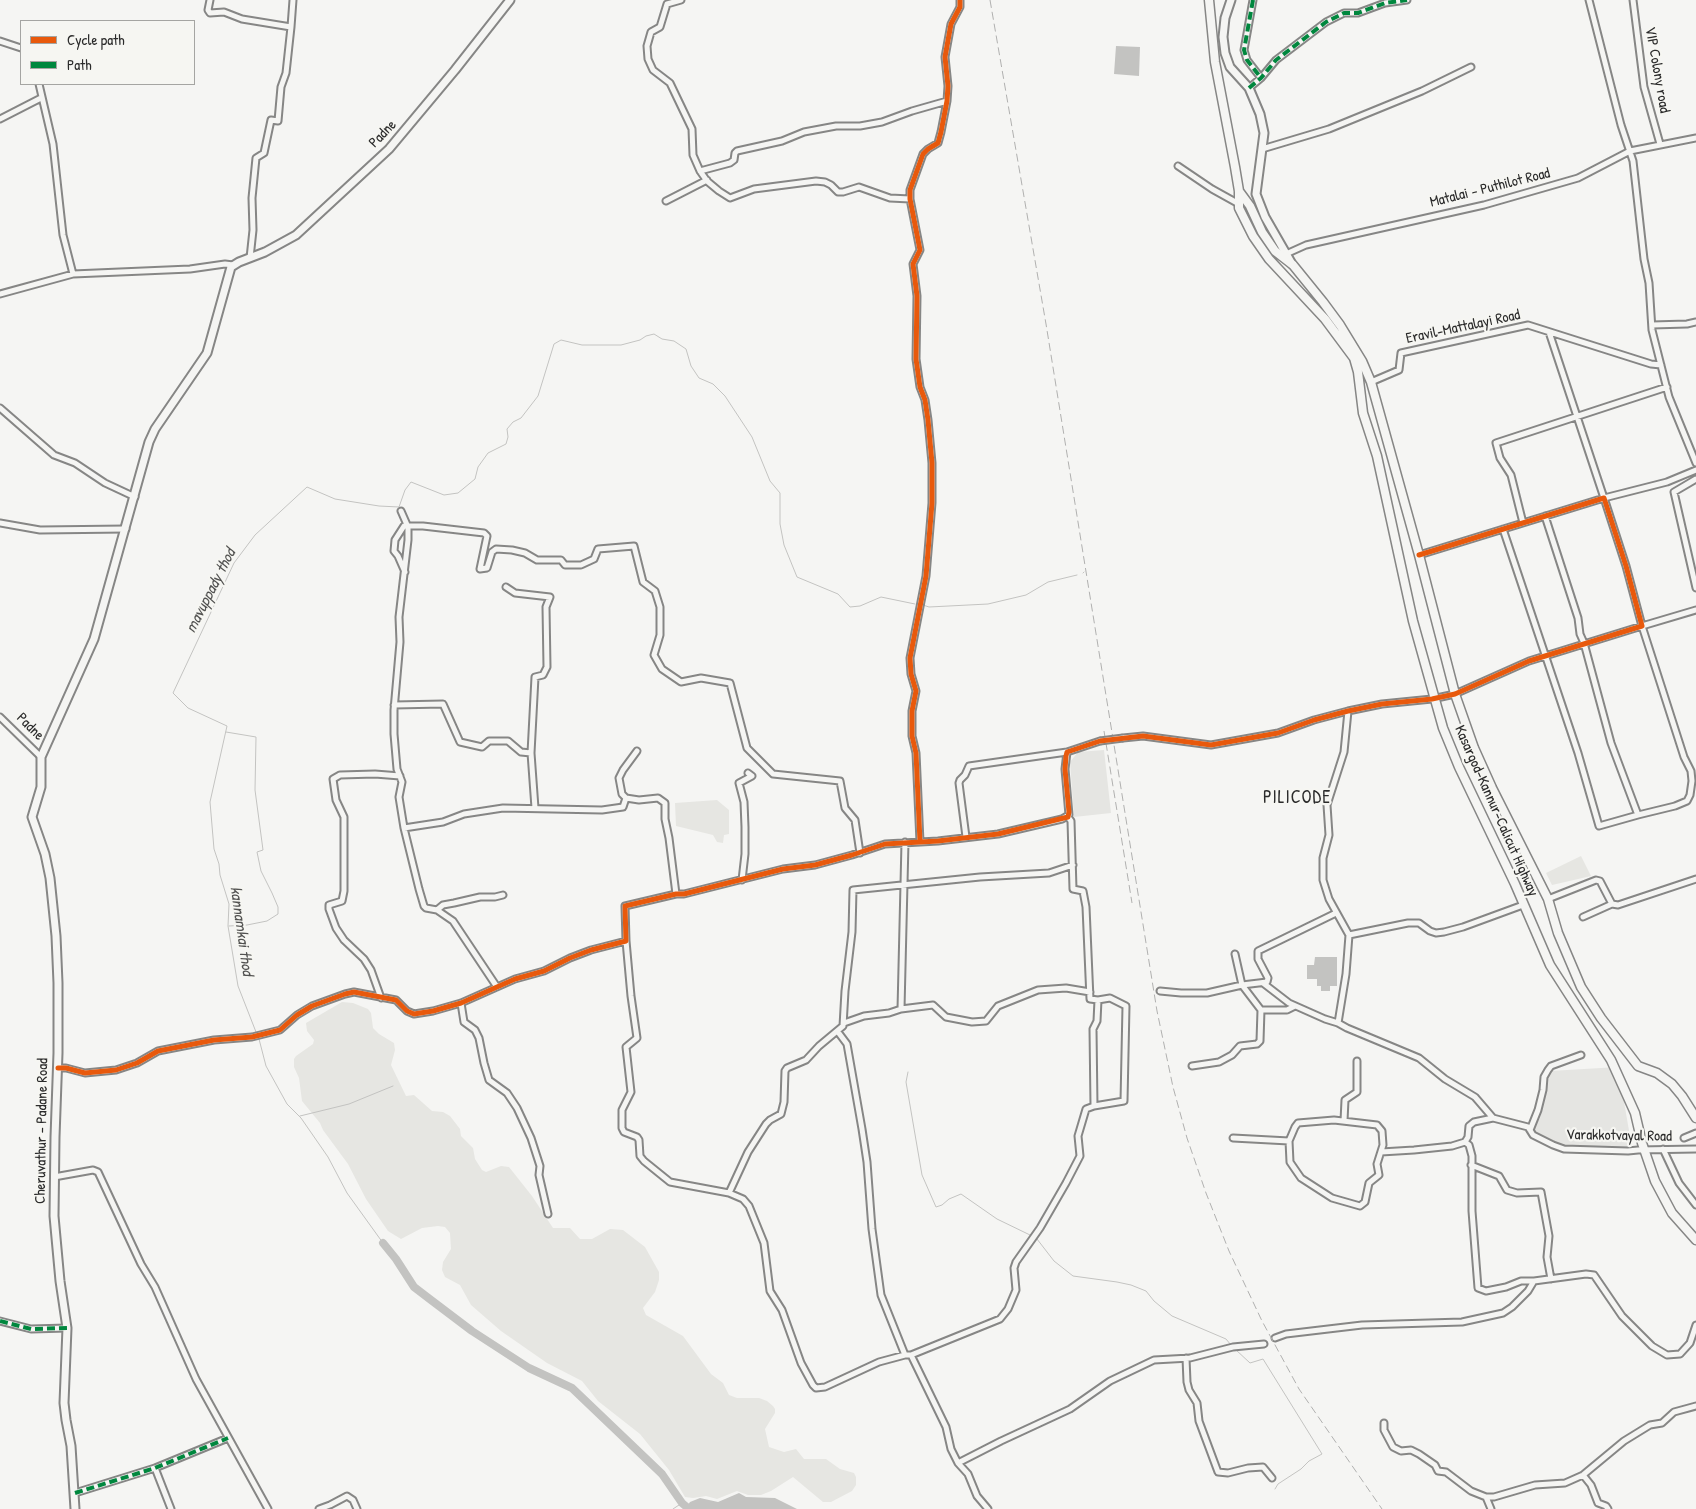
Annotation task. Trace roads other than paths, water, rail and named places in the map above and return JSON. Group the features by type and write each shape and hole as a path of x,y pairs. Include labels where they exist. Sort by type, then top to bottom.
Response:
{"highway":[{"name":"Kasargod-Kannur-Calicut Highway","path":"1209,0 1215,62 1239,191 1239,208 1269,259 1324,319 1354,358 1358,372 1363,413 1377,456 1409,602 1443,728 1459,767 1504,859 1550,965 1611,1060 1635,1112 1644,1150 1655,1181 1672,1213 1696,1240"},
{"name":"Kasargod-Kannur-Calicut Highway","path":"1239,191 1250,206 1262,232 1275,252 1293,265 1340,325 1362,361 1371,382 1455,694 1474,748 1492,788 1548,899 1558,934 1581,987 1638,1066 1657,1073 1672,1084 1696,1118"}],"main road":[{"name":"Padne","path":"233,265 296,235 389,149 414,121 510,0"},
{"name":"Kasargod-Kannur-Calicut Highway","path":"1231,0 1225,18 1223,37 1225,53 1230,67 1249,88 1260,114 1264,133 1256,194 1265,217 1293,265"},
{"path":"41,757 94,639 145,456 155,429 207,353 229,272 233,265"},
{"name":"Cheruvathur - Padane Road","path":"41,757 41,787 32,817 45,854 53,901 58,970 58,1068 54,1216 56,1250 67,1328 64,1403 71,1446 75,1509"}],"street":[{"path":"210,0 208,10 210,13 224,12 242,19 291,27"},
{"path":"250,258 253,230 252,198 256,158 264,152 271,120 278,121 281,87 286,73 293,0"},
{"path":"681,0 667,4 660,27 651,32 647,46 648,60 653,70 670,83 690,121 693,155 707,180 719,191 730,198 754,189 825,182 838,192 859,187 890,198 910,198"},
{"path":"920,842 916,753 912,736 912,711 916,691 911,674 910,658 926,576 932,503 932,463 925,400 920,387 916,359 917,296 913,264 920,250 910,190 923,154 928,148 938,143 947,101 948,86 945,57 951,24 960,7 960,0"},
{"path":"1253,0 1244,50 1247,60 1261,78"},
{"path":"1249,88 1261,78 1276,60 1326,22 1344,13 1358,13 1385,3 1407,0"},
{"path":"1589,0 1621,125 1633,161 1644,259 1649,283 1652,325 1661,365 1667,388 1696,463"},
{"name":"VIP Colony road","path":"1633,0 1644,87 1660,144"},
{"path":"0,41 20,48"},
{"path":"1262,149 1329,129 1422,91 1471,67"},
{"path":"39,85 53,144 63,234 73,274"},
{"path":"0,119 41,98"},
{"path":"700,170 730,163 734,160 737,151 782,141 804,132 836,126 860,126 882,122 947,101"},
{"name":"Matalai - Puthilot Road","path":"1286,254 1306,245 1484,205 1578,178 1630,151 1696,138"},
{"path":"1178,166 1212,189 1239,204"},
{"path":"666,201 707,180"},
{"path":"0,294 73,274 157,271 225,264 233,265"},
{"path":"1652,325 1696,322"},
{"name":"Eravil-Mattalayi Road","path":"1371,382 1399,370 1401,353 1528,325 1651,364 1661,365"},
{"path":"1503,529 1578,753 1599,826 1675,806 1687,801 1692,782 1691,771 1684,757 1642,626 1626,566 1549,332"},
{"path":"1524,523 1512,475 1500,458 1496,443 1667,388"},
{"path":"0,408 54,455 76,463 105,483 135,497"},
{"path":"1419,555 1604,498 1667,482 1696,470"},
{"path":"1696,479 1674,492 1696,588"},
{"path":"401,511 407,526 408,540 399,618 400,642 394,705 395,756 402,782 399,797 404,828 424,906 437,910 453,921 497,987"},
{"path":"1545,516 1576,611 1580,634 1611,743 1638,815"},
{"path":"0,523 40,530 126,529"},
{"path":"405,572 394,550 395,540 404,526 484,532 487,536 480,568 487,568 492,552 496,549 525,553 537,560 561,560 565,565 581,564 594,559 598,549 634,546 643,582 655,591 660,607 660,635 654,655 662,668 681,682 701,678 730,683 747,748 773,774 840,781 845,808 854,820 860,853"},
{"path":"506,587 515,593 550,597 546,607 547,667 542,675 535,677 531,753 535,808"},
{"path":"966,837 959,783 969,766 1068,752 1100,741 1123,738 1143,736 1210,745 1278,733 1348,711 1382,704 1434,699 1455,694 1545,656 1696,610"},
{"path":"394,705 444,704 460,742 482,747 489,740 508,741 521,752 531,753"},
{"path":"1338,1023 1346,974 1349,936 1336,913 1324,880 1322,858 1328,834 1327,805 1344,752 1348,711"},
{"name":"Padne","path":"0,717 41,757"},
{"path":"637,751 619,778 622,794 626,798 639,800 658,798 665,802 665,819 676,894"},
{"path":"1068,752 1065,769 1068,817 1071,821 1073,889 1083,891 1086,907 1090,999 1110,998 1126,1006 1124,1101 1086,1109 1078,1136 1080,1156 1040,1228 1016,1262 1014,1268 1016,1290 1008,1309 1000,1319 911,1355 872,1365 825,1387 816,1388 800,1362 782,1310 770,1291 764,1242 749,1206 743,1200 729,1193 670,1182 640,1156 637,1136 624,1132 622,1128 622,1110 631,1092 626,1047 637,1038 626,942 625,906 783,870 815,865 885,844 998,834 1068,817"},
{"path":"742,880 745,854 745,827 744,802 739,783 752,776 748,773"},
{"path":"381,998 371,970 364,959 344,940 336,928 329,909 329,905 342,901 344,891 344,817 336,800 333,779 340,775 375,774 400,776"},
{"path":"404,828 443,822 464,814 504,808 602,810 623,807 626,798"},
{"path":"901,1009 905,842"},
{"path":"729,1193 748,1152 766,1124 781,1114 784,1102 785,1071 787,1068 806,1060 825,1041 838,1032 844,1023 845,991 852,932 853,890 980,877 1049,873 1073,866"},
{"path":"1583,916 1612,904 1618,905 1696,879"},
{"path":"1548,899 1596,880 1600,881 1612,904"},
{"path":"437,910 443,905 480,897 503,895"},
{"path":"1349,936 1408,923 1419,923 1436,933 1444,932 1524,905"},
{"path":"1160,991 1207,993 1242,985 1267,982 1268,978 1258,959 1258,951 1336,913"},
{"path":"58,1068 85,1073 116,1070 136,1063 158,1051 173,1047 214,1040 252,1037 280,1030 297,1015 312,1006 354,992 396,1000 407,1011 414,1014 424,1013 460,1003 515,979 544,971 591,950 626,942"},
{"path":"1192,1066 1219,1062 1232,1055 1240,1046 1257,1044 1260,1041 1261,1010 1242,985 1235,954"},
{"path":"1263,983 1295,1006 1419,1058 1445,1079 1475,1097 1493,1118 1474,1122 1469,1126 1468,1138 1465,1142 1452,1146 1381,1152"},
{"path":"844,1023 864,1016 933,1005 946,1017 972,1022 986,1021 998,1006 1038,990 1066,988 1090,992"},
{"path":"1094,1106 1093,1029 1098,1021 1098,1000"},
{"path":"460,1003 464,1022 475,1030 479,1038 489,1080 507,1094 517,1108 531,1138 540,1166 539,1175 548,1214"},
{"path":"1261,1010 1287,1010 1295,1006"},
{"path":"838,1032 847,1044 863,1137 881,1295 905,1355"},
{"path":"1530,1130 1538,1110 1544,1077 1548,1070 1551,1066 1581,1055"},
{"path":"1344,1121 1345,1100 1357,1092 1357,1061"},
{"name":"Varakkotvayal Road","path":"1493,1118 1528,1128 1533,1135 1553,1146 1564,1149 1628,1151 1696,1149"},
{"path":"1344,1121 1373,1124 1380,1127 1383,1135 1377,1164 1379,1175 1369,1183 1365,1202 1360,1206 1332,1198 1301,1178 1290,1162 1288,1141 1298,1123 1344,1121"},
{"path":"1684,1138 1696,1133"},
{"path":"1233,1138 1288,1141"},
{"path":"1465,1142 1470,1150 1472,1211 1478,1288 1486,1291 1506,1287 1521,1281 1551,1280 1586,1274 1594,1275 1622,1316 1652,1346 1667,1355 1680,1354 1690,1343 1696,1325"},
{"path":"1663,1149 1679,1183 1696,1205"},
{"path":"1470,1164 1498,1176 1507,1190 1517,1193 1541,1192 1549,1236 1547,1257 1551,1280"},
{"path":"54,1177 93,1170 98,1172 141,1264 155,1286 185,1358 268,1509"},
{"path":"1275,1338 1286,1334 1362,1325 1462,1322 1503,1313 1528,1291 1534,1281"},
{"path":"0,1321 31,1329 67,1328"},
{"path":"958,1463 1001,1440 1070,1409 1110,1381 1154,1360 1186,1358 1235,1347 1264,1344"},
{"path":"911,1355 946,1427 951,1449 958,1463 968,1474 978,1496 988,1509"},
{"path":"1186,1358 1186,1382 1197,1403 1199,1421 1218,1472 1228,1473 1248,1468 1264,1467 1272,1478"},
{"path":"1384,1423 1384,1430 1393,1447 1401,1451 1411,1450 1435,1465 1438,1471 1446,1472 1471,1491 1486,1497 1494,1497 1535,1485 1566,1484 1583,1475 1624,1441 1650,1425 1662,1423 1674,1412 1696,1406"},
{"path":"75,1493 155,1468 228,1438"},
{"path":"155,1468 171,1509"},
{"path":"1583,1475 1591,1486 1598,1503 1606,1506 1608,1509"},
{"path":"319,1509 347,1496 353,1500 357,1509"},
{"path":"1486,1497 1491,1509"}],"waterway":[{"name":"mavuppady thod","path":"256,1032 238,986 228,926 229,904 214,849 210,802 227,726 188,708 173,693 234,563 255,535 307,487 335,499 399,507 405,490 411,482 444,495 458,493 475,479 478,467 488,453 506,444 508,437 507,429 513,422 521,418 538,396 554,344 561,340 582,345 621,345 654,334 662,339 674,341 686,349 691,366 699,378 713,384 725,396 752,437 770,481 780,493 780,524 784,545 797,577 838,594 850,607 860,606 881,597 915,604"},
{"path":"923,605 929,607 988,604 1026,595 1048,582 1077,575"},
{"path":"226,732 256,737 255,790 263,850 257,852 261,871 278,907 278,914 267,921 229,926"},
{"name":"kannamkai thod","path":"259,1039 266,1066 287,1104 301,1118 328,1157 347,1193 383,1243"},
{"path":"908,1072 906,1082 922,1175 936,1207 961,1194 997,1219 1030,1235"},
{"path":"300,1116 349,1104 393,1086"},
{"path":"1037,1239 1054,1261 1073,1276 1117,1282 1146,1291 1154,1301 1172,1316 1226,1339 1231,1345"},
{"path":"383,1243 414,1287 472,1331 529,1368 572,1388 662,1474 682,1503 689,1509"},
{"path":"1235,1349 1250,1363 1263,1359 1322,1454 1309,1461 1301,1469 1278,1484 1275,1489"},
{"path":"673,1509 682,1503"}],"railway":[{"path":"990,0 1046,324 1157,1011 1173,1087 1187,1138 1206,1193 1229,1251 1262,1321 1299,1389 1382,1509"},
{"path":"1104,731 1132,903"}],"district":[{"name":"PILICODE","path":"1297,798"}]}
